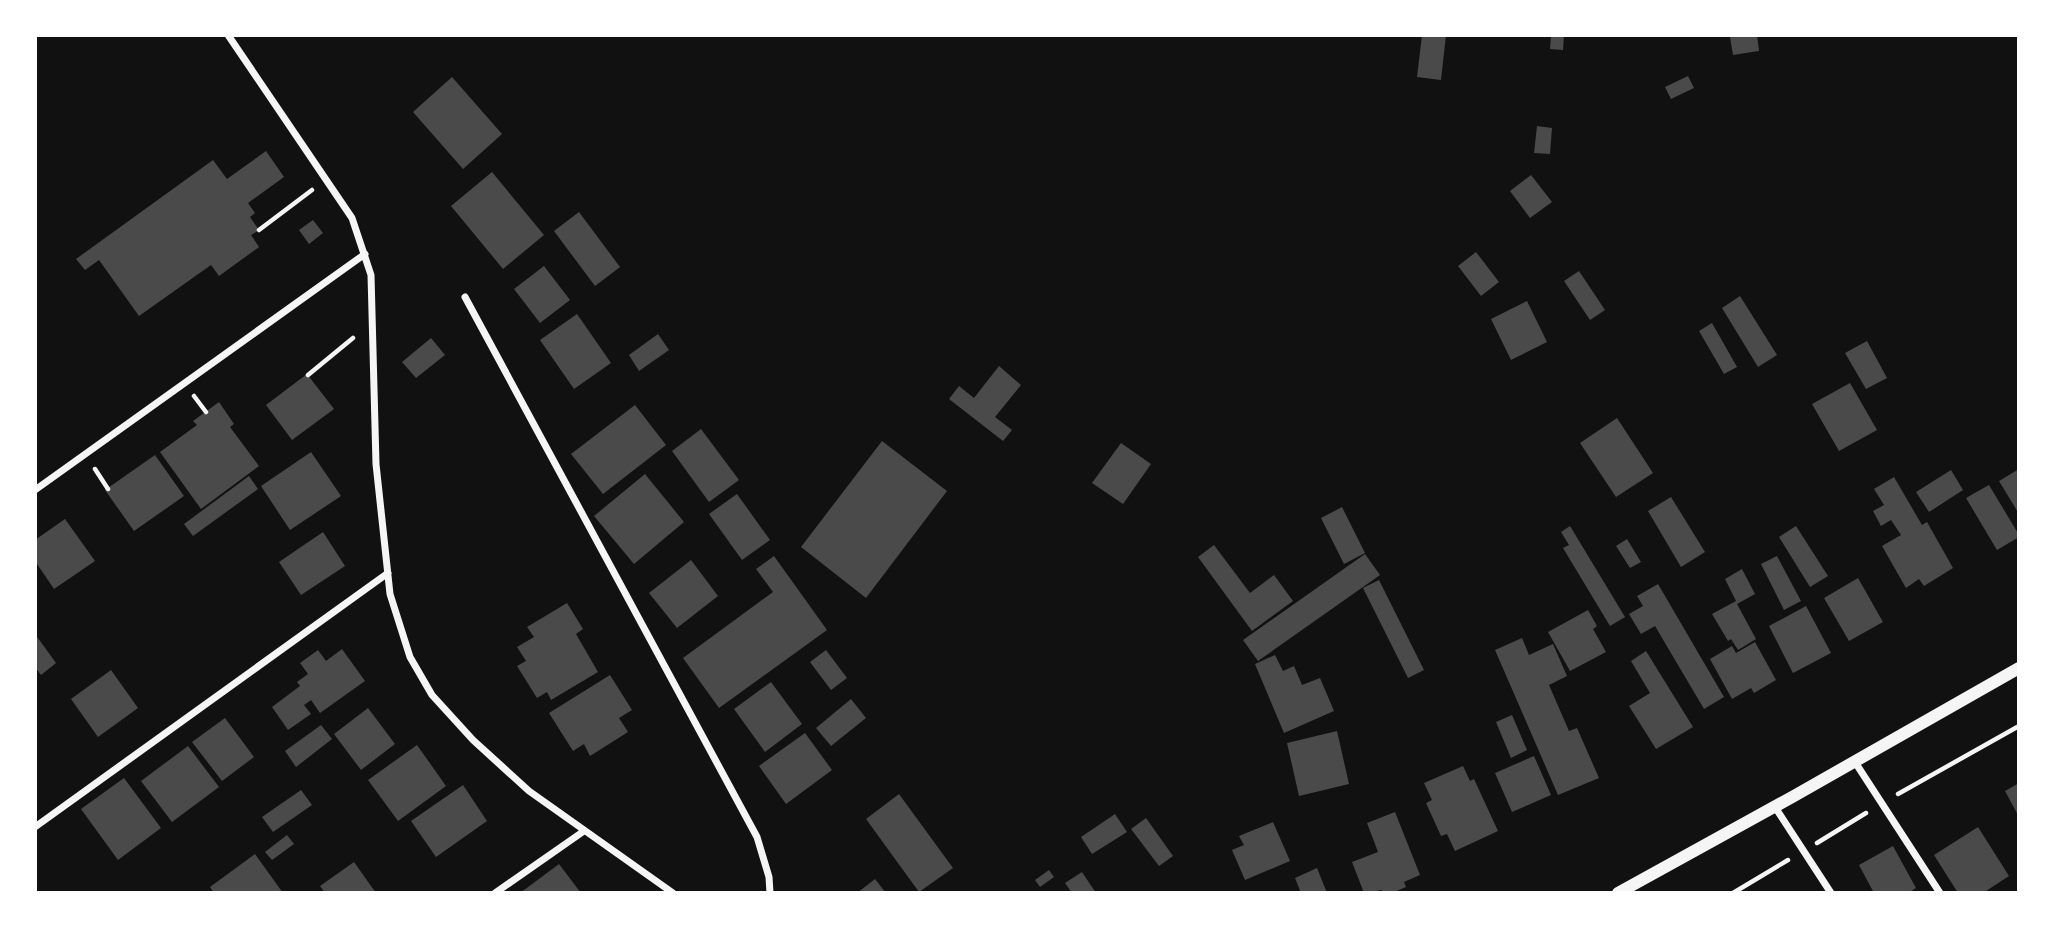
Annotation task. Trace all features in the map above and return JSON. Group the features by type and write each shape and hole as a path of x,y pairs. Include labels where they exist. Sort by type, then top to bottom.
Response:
{"street":[{"path":"228,35 352,218 365,254 371,275 375,459 390,594 410,657 432,695 473,740 529,791 673,893"},
{"path":"35,491 365,254"},
{"path":"465,297 757,837 769,877 770,893"},
{"path":"35,827 388,573"},
{"path":"1618,893 2019,668"},
{"path":"1855,762 1940,893"},
{"path":"1775,807 1831,893"},
{"path":"495,893 584,831"}],"path":[{"path":"259,230 313,189"},
{"path":"308,375 353,338"},
{"path":"194,397 206,412"},
{"path":"94,469 108,489"},
{"path":"1811,846 1957,759 2019,726"},
{"path":"1733,893 1797,855"}],"building":[{"path":"1422,35 1446,35 1441,80 1417,77"},
{"path":"1551,35 1564,35 1563,50 1550,49"},
{"path":"1757,35 1759,51 1733,55 1730,37"},
{"path":"1688,76 1694,88 1671,99 1665,87"},
{"path":"452,77 502,134 463,169 413,112"},
{"path":"1537,126 1552,128 1550,154 1534,153"},
{"path":"266,151 284,177 248,203 255,213 250,217 259,230 251,235 259,247 219,276 211,265 139,316 99,260 85,270 76,259 213,160 227,179"},
{"path":"492,172 544,235 503,269 451,206"},
{"path":"1531,175 1552,202 1530,218 1510,191"},
{"path":"579,212 620,267 595,286 554,231"},
{"path":"313,220 323,233 309,244 299,230"},
{"path":"1476,252 1499,282 1481,296 1458,266"},
{"path":"544,266 570,300 540,323 514,289"},
{"path":"1579,271 1605,310 1590,320 1564,281"},
{"path":"1740,296 1777,355 1758,367 1722,308"},
{"path":"1527,301 1547,342 1511,360 1491,319"},
{"path":"577,314 611,363 574,389 540,340"},
{"path":"1712,323 1737,367 1724,374 1699,331"},
{"path":"658,334 669,350 639,371 629,355"},
{"path":"431,338 445,355 416,378 402,362"},
{"path":"1867,341 1887,378 1866,389 1845,353"},
{"path":"999,366 1021,385 995,417 1012,430 1003,441 949,399 959,386 974,398"},
{"path":"307,374 334,409 292,440 266,405"},
{"path":"1850,383 1877,430 1839,451 1812,404"},
{"path":"219,402 234,424 230,427 259,466 201,509 160,452 197,425 193,421"},
{"path":"635,405 666,445 603,494 571,454"},
{"path":"1617,418 1653,473 1616,497 1580,443"},
{"path":"701,429 739,480 709,502 672,451"},
{"path":"882,441 947,491 866,598 801,547"},
{"path":"1121,443 1151,464 1123,504 1092,483"},
{"path":"311,452 341,496 290,530 261,486"},
{"path":"155,455 184,496 134,531 105,490"},
{"path":"2019,469 2019,514 1999,481"},
{"path":"1951,470 1963,490 1929,512 1916,492"},
{"path":"645,474 684,522 634,564 594,516"},
{"path":"249,476 258,489 193,536 184,524"},
{"path":"1894,477 1922,525 1927,522 1953,568 1924,586 1919,579 1906,588 1882,546 1901,535 1891,520 1881,526 1873,511 1884,505 1874,489"},
{"path":"1989,485 2019,535 1997,550 1966,498"},
{"path":"737,494 770,540 742,560 709,514"},
{"path":"1671,497 1705,552 1681,567 1648,511"},
{"path":"1342,507 1365,553 1344,564 1321,518"},
{"path":"65,519 95,561 54,589 35,561 35,540"},
{"path":"1570,526 1625,617 1610,626 1563,548 1569,545 1561,532"},
{"path":"1796,526 1828,576 1810,587 1779,537"},
{"path":"323,532 345,566 301,595 279,562"},
{"path":"1627,539 1641,562 1630,568 1616,546"},
{"path":"1214,545 1250,593 1274,575 1293,601 1252,631 1198,557"},
{"path":"1365,554 1380,575 1258,661 1243,640"},
{"path":"774,556 827,630 719,708 683,658 773,592 756,569"},
{"path":"1777,556 1801,601 1784,610 1761,564"},
{"path":"691,560 718,596 677,628 649,593"},
{"path":"1742,569 1755,594 1737,604 1756,639 1738,650 1731,639 1728,641 1712,614 1736,601 1725,579"},
{"path":"1858,578 1883,622 1849,641 1824,598"},
{"path":"1379,580 1424,670 1408,678 1363,588"},
{"path":"1658,584 1724,697 1704,709 1655,626 1641,634 1629,614 1643,606 1637,596"},
{"path":"567,603 583,629 576,634 598,672 551,700 547,692 537,698 517,666 526,661 517,647 534,637 527,627"},
{"path":"1806,606 1831,653 1793,673 1769,626"},
{"path":"1588,610 1597,626 1593,629 1606,652 1570,671 1548,632"},
{"path":"35,634 56,663 41,675 35,667"},
{"path":"1522,638 1529,655 1553,644 1567,676 1549,685 1569,731 1577,728 1599,778 1558,795 1495,650"},
{"path":"1755,642 1776,680 1754,693 1751,688 1732,699 1710,659 1732,646 1736,653"},
{"path":"342,649 365,681 320,713 311,700 304,705 311,714 288,730 272,707 300,686 297,682 308,674 300,663 318,650 326,661"},
{"path":"826,650 847,678 831,690 810,662"},
{"path":"1646,651 1693,727 1656,749 1629,706 1650,693 1631,661"},
{"path":"1275,655 1283,671 1294,666 1302,685 1320,678 1334,711 1284,733 1255,664"},
{"path":"111,670 138,708 98,737 71,699"},
{"path":"610,675 632,710 619,718 628,732 590,756 584,744 573,751 549,713"},
{"path":"771,682 802,724 765,752 734,709"},
{"path":"851,699 866,718 831,746 816,728"},
{"path":"368,708 395,744 361,770 334,734"},
{"path":"1512,715 1527,750 1511,758 1496,722"},
{"path":"225,718 254,757 222,781 192,742"},
{"path":"321,725 332,739 296,767 285,751"},
{"path":"1337,731 1349,784 1299,796 1287,743"},
{"path":"805,733 832,770 786,804 759,766"},
{"path":"417,745 446,786 398,821 368,780"},
{"path":"188,746 219,787 172,822 141,781"},
{"path":"1534,756 1551,795 1512,812 1495,773"},
{"path":"1463,766 1470,781 1474,779 1498,831 1455,851 1447,834 1441,836 1426,803 1432,800 1424,783"},
{"path":"124,778 161,828 118,860 81,809"},
{"path":"2019,783 2019,817 2005,791"},
{"path":"463,785 487,821 436,857 411,821"},
{"path":"301,790 312,805 273,832 262,817"},
{"path":"899,794 953,868 919,892 866,819"},
{"path":"1395,812 1420,875 1404,882 1406,887 1392,893 1383,893 1382,890 1364,893 1352,862 1378,852 1367,823"},
{"path":"1115,814 1127,832 1092,854 1081,837"},
{"path":"1146,818 1173,856 1159,866 1131,829"},
{"path":"1273,822 1290,861 1245,880 1232,850 1244,845 1239,836"},
{"path":"1978,827 2009,876 1983,893 1958,893 1934,855"},
{"path":"287,835 294,844 272,860 265,852"},
{"path":"1893,846 1916,888 1908,893 1874,893 1859,865"},
{"path":"255,854 283,893 214,893 210,887"},
{"path":"354,862 376,893 325,893 320,886"},
{"path":"559,864 581,893 520,893"},
{"path":"1317,868 1327,893 1301,893 1295,878"},
{"path":"1049,870 1054,877 1040,887 1035,880"},
{"path":"1082,872 1096,893 1072,893 1065,883"},
{"path":"875,879 886,893 857,893"}]}
